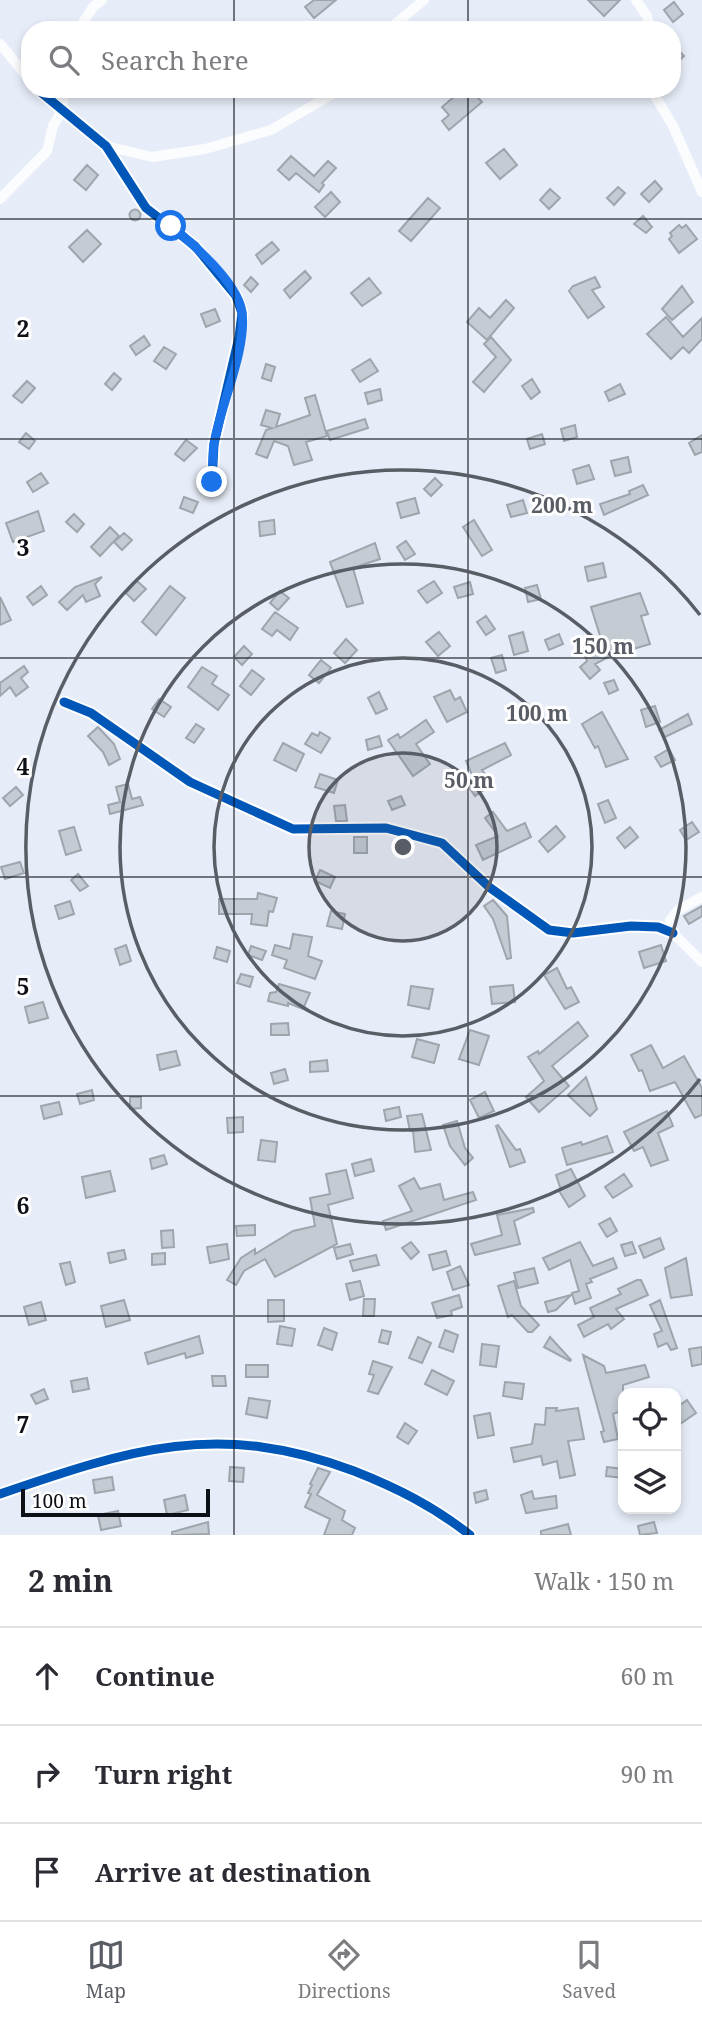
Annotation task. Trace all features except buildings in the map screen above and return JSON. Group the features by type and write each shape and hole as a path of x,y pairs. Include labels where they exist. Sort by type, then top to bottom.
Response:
{"street":[{"path":"84,21 93,6 102,0"},
{"path":"399,21 424,0"},
{"path":"636,0 648,21"},
{"path":"0,44 21,69"},
{"path":"49,98 106,146 146,208 195,246 236,296 242,313 234,368 214,444 212,482"},
{"path":"0,198 47,151 53,126 63,109 63,98"},
{"path":"106,146 152,158 205,149 271,130 326,98"},
{"path":"656,98 673,126 702,192"},
{"path":"64,702 91,713 190,782 293,829 386,828 442,843 489,887 550,930 573,933 631,926 658,927 673,933 702,962"},
{"path":"673,933 670,920 678,910 702,897"},
{"path":"0,1494 87,1464 146,1450 196,1444 262,1445 315,1457 401,1489 440,1511 470,1535"}],"cycle path":[{"path":"48,98 106,146 146,208 195,246 236,296 242,313 239,337 214,444 212,482"},
{"path":"64,702 91,713 190,782 293,829 386,828 442,843 489,887 549,930 573,933 631,926 658,927 673,933"},
{"path":"0,1494 91,1464 175,1446 217,1444 260,1447 305,1456 370,1477 428,1506 470,1535"}],"route":[{"path":"171,226 195,246 218,273 236,296 242,313 234,368 214,444 212,482"}]}
